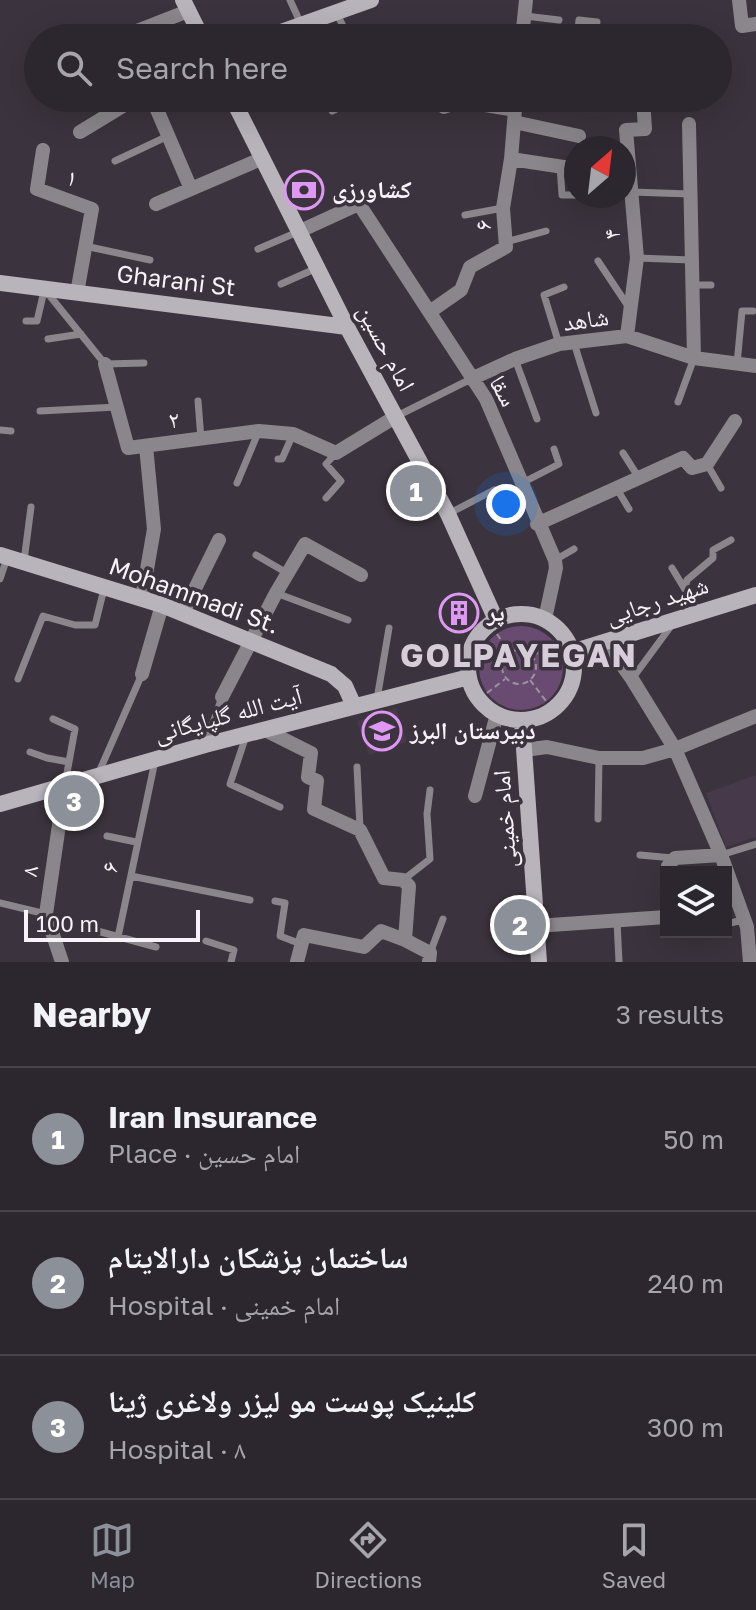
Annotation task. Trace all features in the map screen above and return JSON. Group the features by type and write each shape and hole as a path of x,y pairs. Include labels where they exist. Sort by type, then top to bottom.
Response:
{"main road":[{"path":"304,24 371,0"},
{"path":"186,5 195,24"},
{"name":"امام حسین","path":"239,112 347,327 462,537 496,626"},
{"name":"Gharani St","path":"0,283 347,327"},
{"name":"Mohammadi St.","path":"10,559 162,605 331,674 345,686 354,706"},
{"name":"شهید رجایی","path":"572,652 756,595"},
{"path":"520,614 545,619 566,639 572,652 574,675 563,700 552,711 538,717 522,720 497,714 484,705 469,677 471,650 476,638 520,614"},
{"name":"آیت الله گلپایگانی","path":"0,804 205,745 469,677"},
{"name":"امام خمینی","path":"522,720 535,863 539,962"}],"street":[{"path":"523,24 526,0"},
{"path":"739,0 742,26 756,24"},
{"path":"147,24 186,5"},
{"path":"80,132 113,112"},
{"path":"158,112 191,189"},
{"name":"۶","path":"431,311 461,290 470,267 506,247 503,208 515,112"},
{"path":"520,112 579,136"},
{"name":"۴","path":"626,136 626,130 645,129 644,112"},
{"path":"689,124 694,358"},
{"name":"۱","path":"43,150 37,189 92,209 77,293"},
{"path":"156,204 263,158"},
{"path":"511,159 564,167"},
{"name":"سقا","path":"300,231 359,204 486,399 555,560"},
{"name":"۴","path":"627,336 637,258 632,208"},
{"name":"شاهد","path":"471,379 515,359 566,344 627,336 694,358 756,366"},
{"name":"۲","path":"105,364 128,448 259,431 293,434 336,453"},
{"path":"336,453 395,417"},
{"path":"537,524 683,458 692,468 707,464 735,421"},
{"path":"142,598 154,529 146,446"},
{"path":"183,613 219,540"},
{"path":"222,697 305,544 361,575"},
{"path":"545,619 555,560"},
{"path":"142,674 162,605"},
{"path":"606,643 675,749 721,855 745,920 752,959"},
{"path":"475,796 497,714"},
{"path":"524,750 547,747 599,758 643,758 675,749 756,716"},
{"path":"267,731 311,753 308,777 317,781 314,809 360,830 384,878 403,880 409,886 405,940"},
{"name":"۸","path":"62,962 46,914 65,784"},
{"path":"672,865 721,855"},
{"path":"536,926 660,917"},
{"path":"297,962 304,935 364,947 381,931 405,940 430,958"}],"lane":[{"path":"290,0 301,24"},
{"path":"336,12 342,24"},
{"path":"524,16 559,20"},
{"path":"579,24 579,20 597,22"},
{"path":"115,161 168,136"},
{"path":"564,176 564,195"},
{"path":"636,192 690,194"},
{"path":"465,215 503,208"},
{"path":"258,249 300,231"},
{"path":"506,242 546,231"},
{"path":"85,246 150,260"},
{"path":"637,258 691,260"},
{"path":"598,261 629,308"},
{"path":"281,284 317,268"},
{"path":"692,285 711,285"},
{"path":"564,287 544,295 596,413"},
{"path":"26,321 37,321 44,288"},
{"name":"۲","path":"44,288 105,364"},
{"path":"737,364 742,311 753,311"},
{"path":"48,339 81,334"},
{"path":"678,402 694,358"},
{"path":"515,359 537,419"},
{"path":"105,364 144,363"},
{"path":"395,417 471,379"},
{"path":"198,401 201,439"},
{"path":"40,411 117,407"},
{"path":"0,430 11,431"},
{"path":"237,483 259,431"},
{"path":"278,459 282,459 293,434"},
{"path":"521,483 559,464 554,449"},
{"path":"326,498 341,481 326,464 336,453"},
{"path":"623,453 639,478"},
{"path":"707,464 721,488"},
{"path":"617,489 629,509"},
{"path":"448,514 494,490"},
{"path":"0,579 31,507"},
{"path":"685,588 687,580 713,558 713,550 731,540"},
{"path":"555,560 574,549"},
{"path":"256,555 287,573"},
{"path":"672,568 699,613"},
{"path":"18,679 43,616 75,625 95,625 104,587"},
{"path":"276,593 348,620"},
{"path":"632,679 674,621"},
{"path":"377,699 389,628"},
{"path":"98,774 142,674"},
{"path":"205,745 222,697"},
{"path":"53,719 75,729 65,784"},
{"path":"246,736 230,784 280,807"},
{"path":"30,752 69,762"},
{"path":"598,819 599,758"},
{"name":"۶","path":"118,937 155,759"},
{"path":"357,767 360,830"},
{"path":"403,880 430,859 427,814 430,790"},
{"path":"107,836 136,842"},
{"path":"721,855 756,844"},
{"path":"640,855 672,865"},
{"path":"131,876 250,900"},
{"path":"275,901 285,903 280,936 301,944"},
{"path":"0,903 46,914"},
{"path":"430,958 443,919"},
{"path":"732,923 745,920"},
{"path":"617,921 619,962"},
{"path":"90,929 156,947"},
{"path":"206,941 234,950 231,962"}],"path":[{"path":"496,626 510,653"},
{"path":"533,656 554,641"},
{"path":"519,650 533,656 537,666 530,680 520,684 506,678 503,662 510,653 519,650"},
{"path":"487,693 506,678"},
{"path":"530,680 546,701"}],"shaded area":[{"path":"521,626 537,629 551,638 560,652 563,668 560,684 551,698 537,707 521,710 505,707 491,698 482,684 479,668 482,652 491,638 505,629"},
{"name":"دبیرستان البرز","path":"396,708 407,742 369,755 357,721"},
{"path":"756,775 756,837 726,847 706,793"}],"place":[{"name":"کشاورزی","path":"304,190"},
{"name":"Iran Insurance","path":"416,491"},
{"name":"پر","path":"459,613"},
{"name":"دبیرستان البرز","path":"382,731"},
{"name":"کلینیک پوست مو لیزر ولاغری ژینا","path":"74,801"},
{"name":"ساختمان پزشکان دارالایتام","path":"520,925"}],"district":[{"name":"GOLPAYEGAN","path":"519,656"}]}
